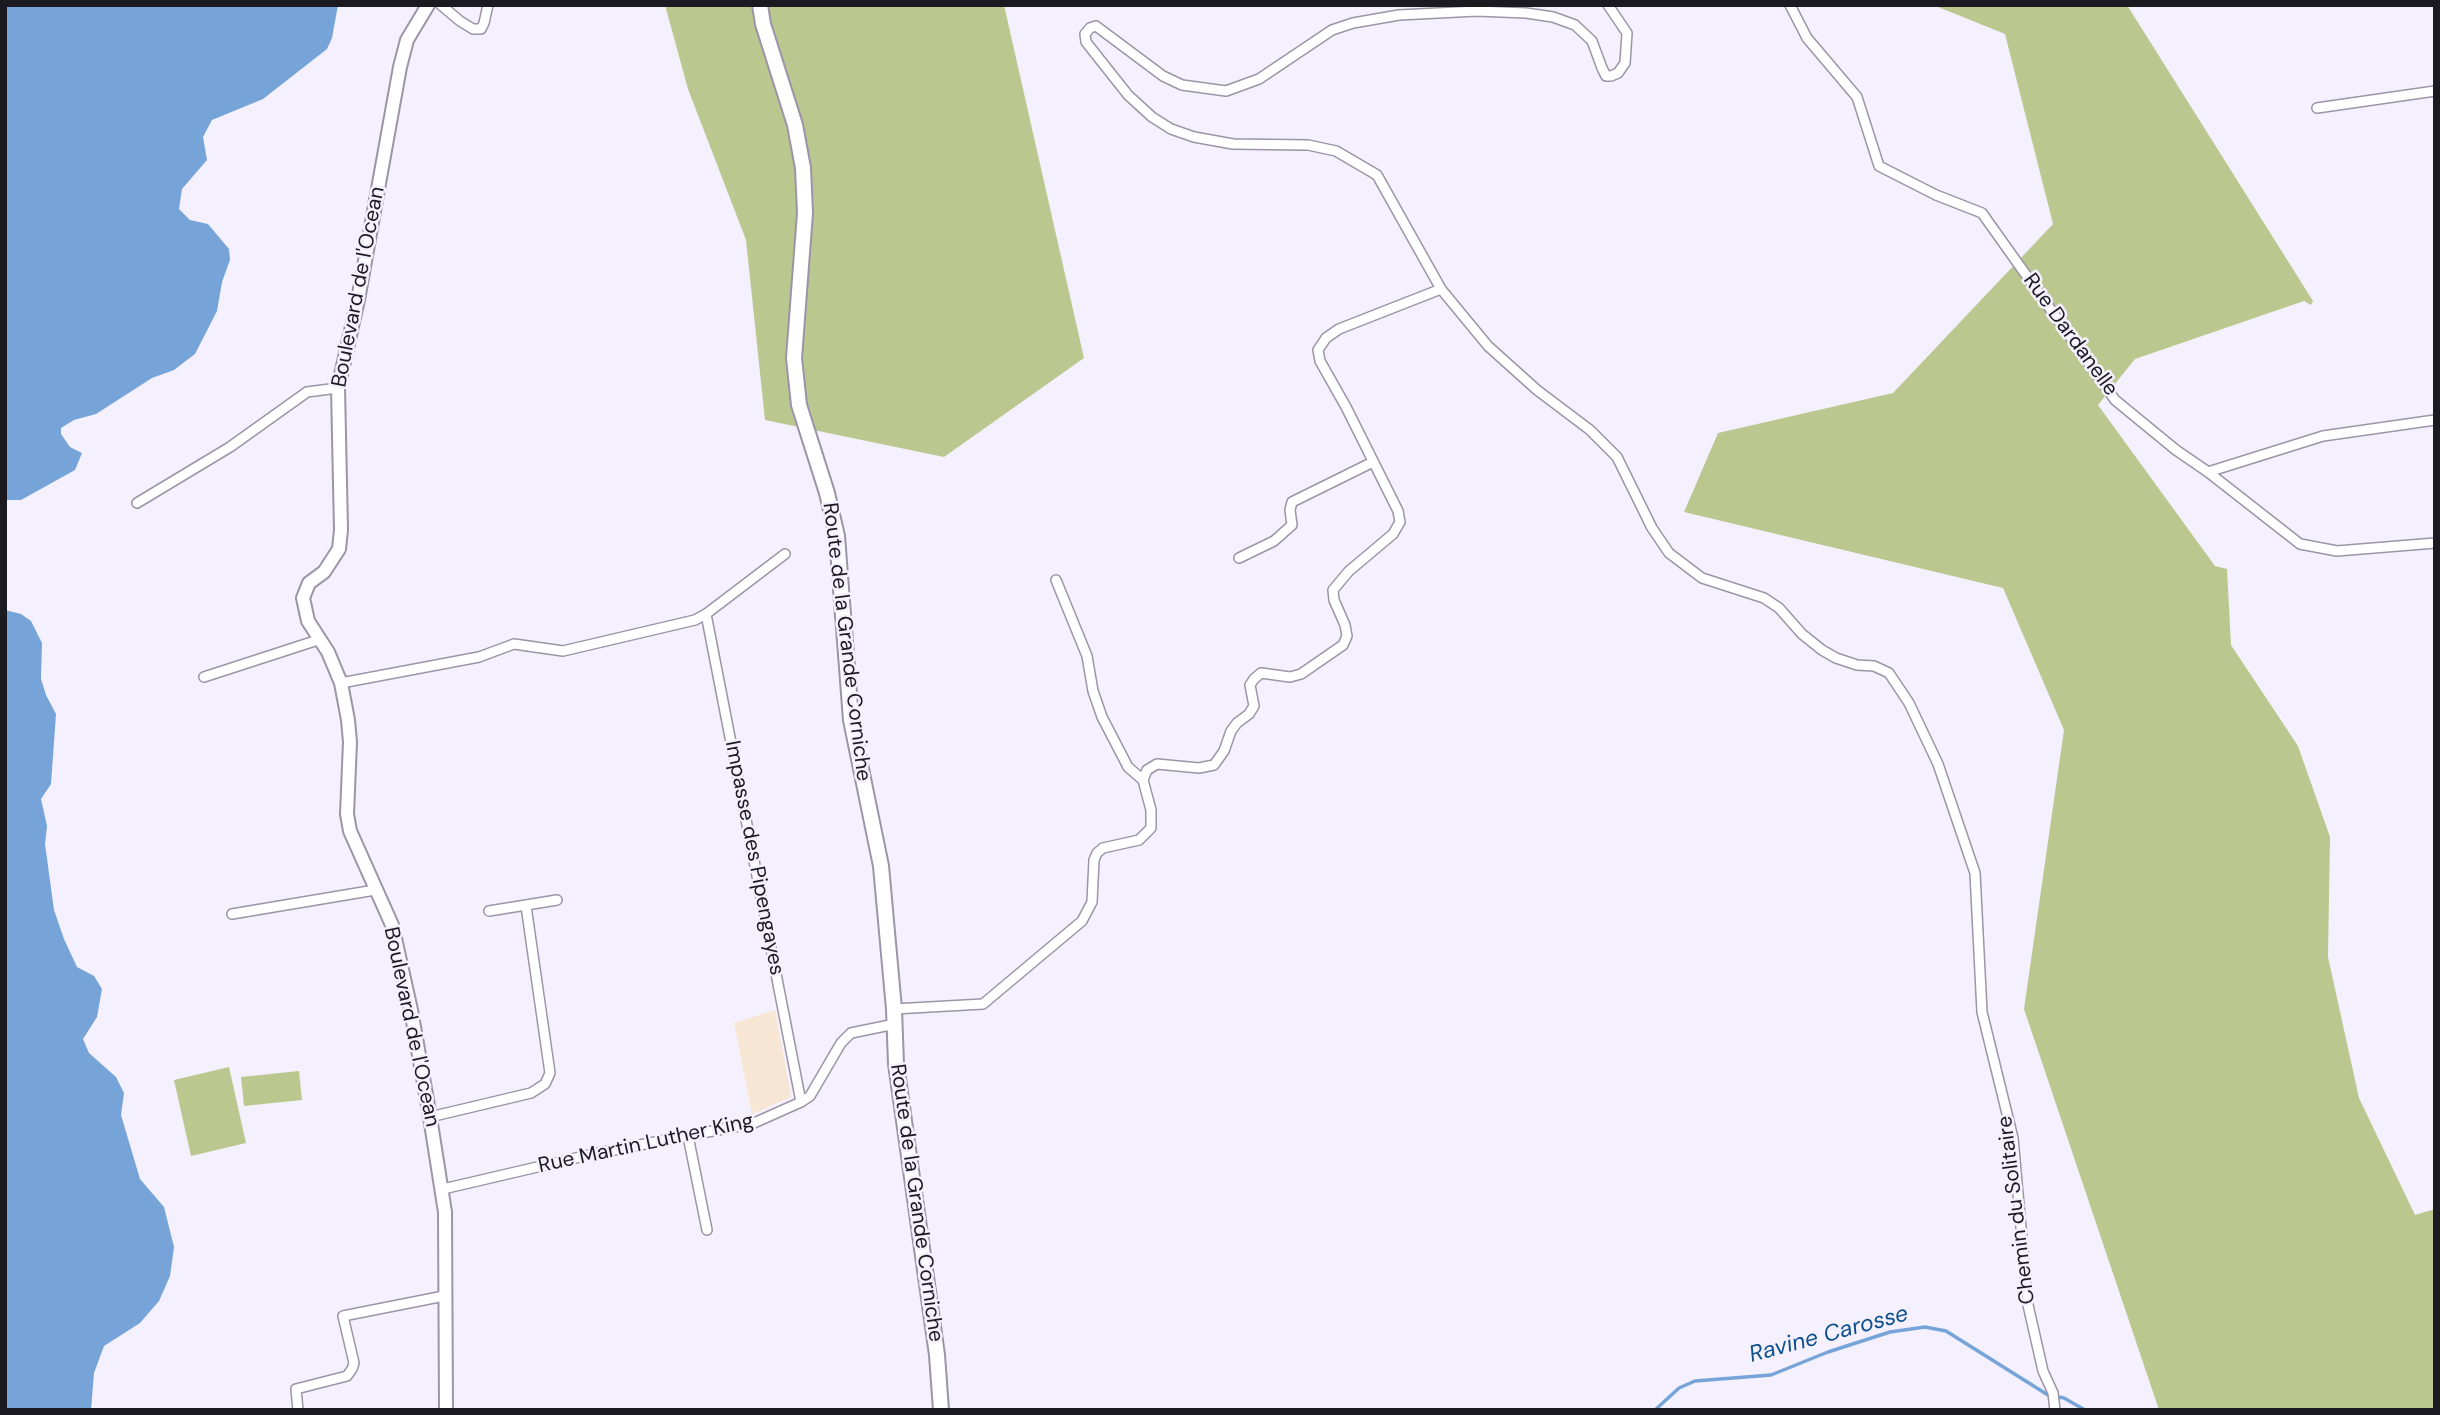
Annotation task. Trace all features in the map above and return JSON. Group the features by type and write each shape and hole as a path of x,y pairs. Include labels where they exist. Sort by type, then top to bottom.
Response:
{"main road":[{"name":"Route de la Grande Corniche","path":"760,5 763,24 795,125 803,169 805,213 794,358 799,405 827,493 837,536 851,720 881,866 895,1016 896,1064 937,1355 941,1410"}],"street":[{"name":"Boulevard de l'Ocean","path":"428,5 407,40 400,67 358,300 338,388 341,530 339,550 324,572 309,583 303,598 308,621 321,639 341,683 350,743 348,822 392,925 411,1010 443,1189 446,1410"},
{"path":"441,5 473,29 481,29 488,5"},
{"path":"1056,580 1087,656 1093,691 1102,717 1128,767 1143,780 1147,770 1157,764 1199,768 1214,765 1237,723 1250,714 1254,706 1250,685 1254,678 1261,673 1290,677 1301,674 1343,645 1347,636 1334,600 1334,590 1349,571 1393,534 1401,522 1398,511 1320,362 1318,349 1325,338 1339,328 1441,289 1377,175 1336,151 1308,145 1233,144 1194,137 1171,129 1152,117 1128,95 1086,42 1085,34 1090,28 1096,26 1163,76 1182,85 1226,91 1259,79 1332,30 1353,23 1399,15 1477,11 1526,13 1553,17 1575,25 1592,41 1606,76 1611,76 1625,63 1628,33 1608,5"},
{"name":"Rue Dardanelle","path":"1790,5 1807,38 1857,97 1879,166 1936,195 1982,213 2115,400 2300,544 2337,551 2435,542"},
{"path":"2317,108 2435,91"},
{"name":"Chemin du Solitaire","path":"1441,289 1489,346 1537,390 1590,430 1617,457 1659,540 1669,553 1702,578 1764,598 1779,608 1802,635 1836,658 1857,665 1874,666 1889,673 1909,703 1938,764 1975,873 1982,1012 2013,1138 2028,1305 2043,1371 2053,1393 2055,1410"},
{"path":"137,503 230,447 307,392 338,388"},
{"path":"2208,471 2323,436 2435,420"},
{"path":"1239,558 1274,541 1292,525 1292,502 1373,462"},
{"path":"341,683 480,657 514,644 563,651 695,620 785,554"},
{"name":"Impasse des Pipengayes","path":"706,614 802,1102"},
{"path":"204,677 321,639"},
{"name":"Rue Martin Luther King","path":"443,1189 593,1154 754,1123 810,1096 850,1032 895,1016 984,1004 1082,921 1092,902 1094,860 1097,853 1102,848 1139,840 1151,828 1151,810 1143,780"},
{"path":"232,914 375,890"},
{"path":"489,911 557,900"},
{"path":"430,1117 530,1093 545,1084 550,1073 526,906"},
{"path":"688,1136 707,1230"},
{"path":"298,1410 296,1389 346,1376 352,1369 354,1363 343,1316 444,1296"}],"shaded area":[{"path":"775,1010 791,1097 752,1114 734,1023"}],"green space":[{"path":"665,5 1004,5 1084,358 944,457 765,420 746,240 688,89"},
{"path":"1933,5 2127,5 2313,301 2311,305 2304,301 2135,359 2098,405 2215,566 2227,569 2231,645 2298,746 2330,837 2328,957 2359,1098 2415,1215 2435,1209 2435,1410 2159,1410 2024,1009 2064,730 2003,588 1684,512 1718,433 1893,393 2053,224 2005,34"},
{"path":"229,1067 246,1143 191,1156 174,1080"},
{"path":"299,1071 302,1100 244,1106 241,1077"}],"water":[{"path":"5,5 338,5 332,38 327,49 263,99 212,120 203,137 207,160 182,189 179,209 190,220 208,224 229,249 230,260 222,282 217,311 195,354 174,370 152,378 96,414 74,420 61,428 61,434 70,447 82,453 75,470 21,500 5,500"},
{"path":"5,610 21,614 31,621 42,643 41,679 56,714 51,784 41,799 47,826 45,844 54,910 77,967 94,976 102,989 97,1017 83,1039 89,1053 116,1077 124,1093 121,1115 140,1179 164,1207 174,1247 170,1276 159,1301 140,1323 104,1346 94,1373 91,1410 5,1410"}],"waterway":[{"name":"Ravine Carosse","path":"1655,1410 1679,1388 1695,1381 1771,1375 1828,1352 1890,1332 1925,1327 1946,1331 2048,1395 2064,1398 2085,1410"}]}
